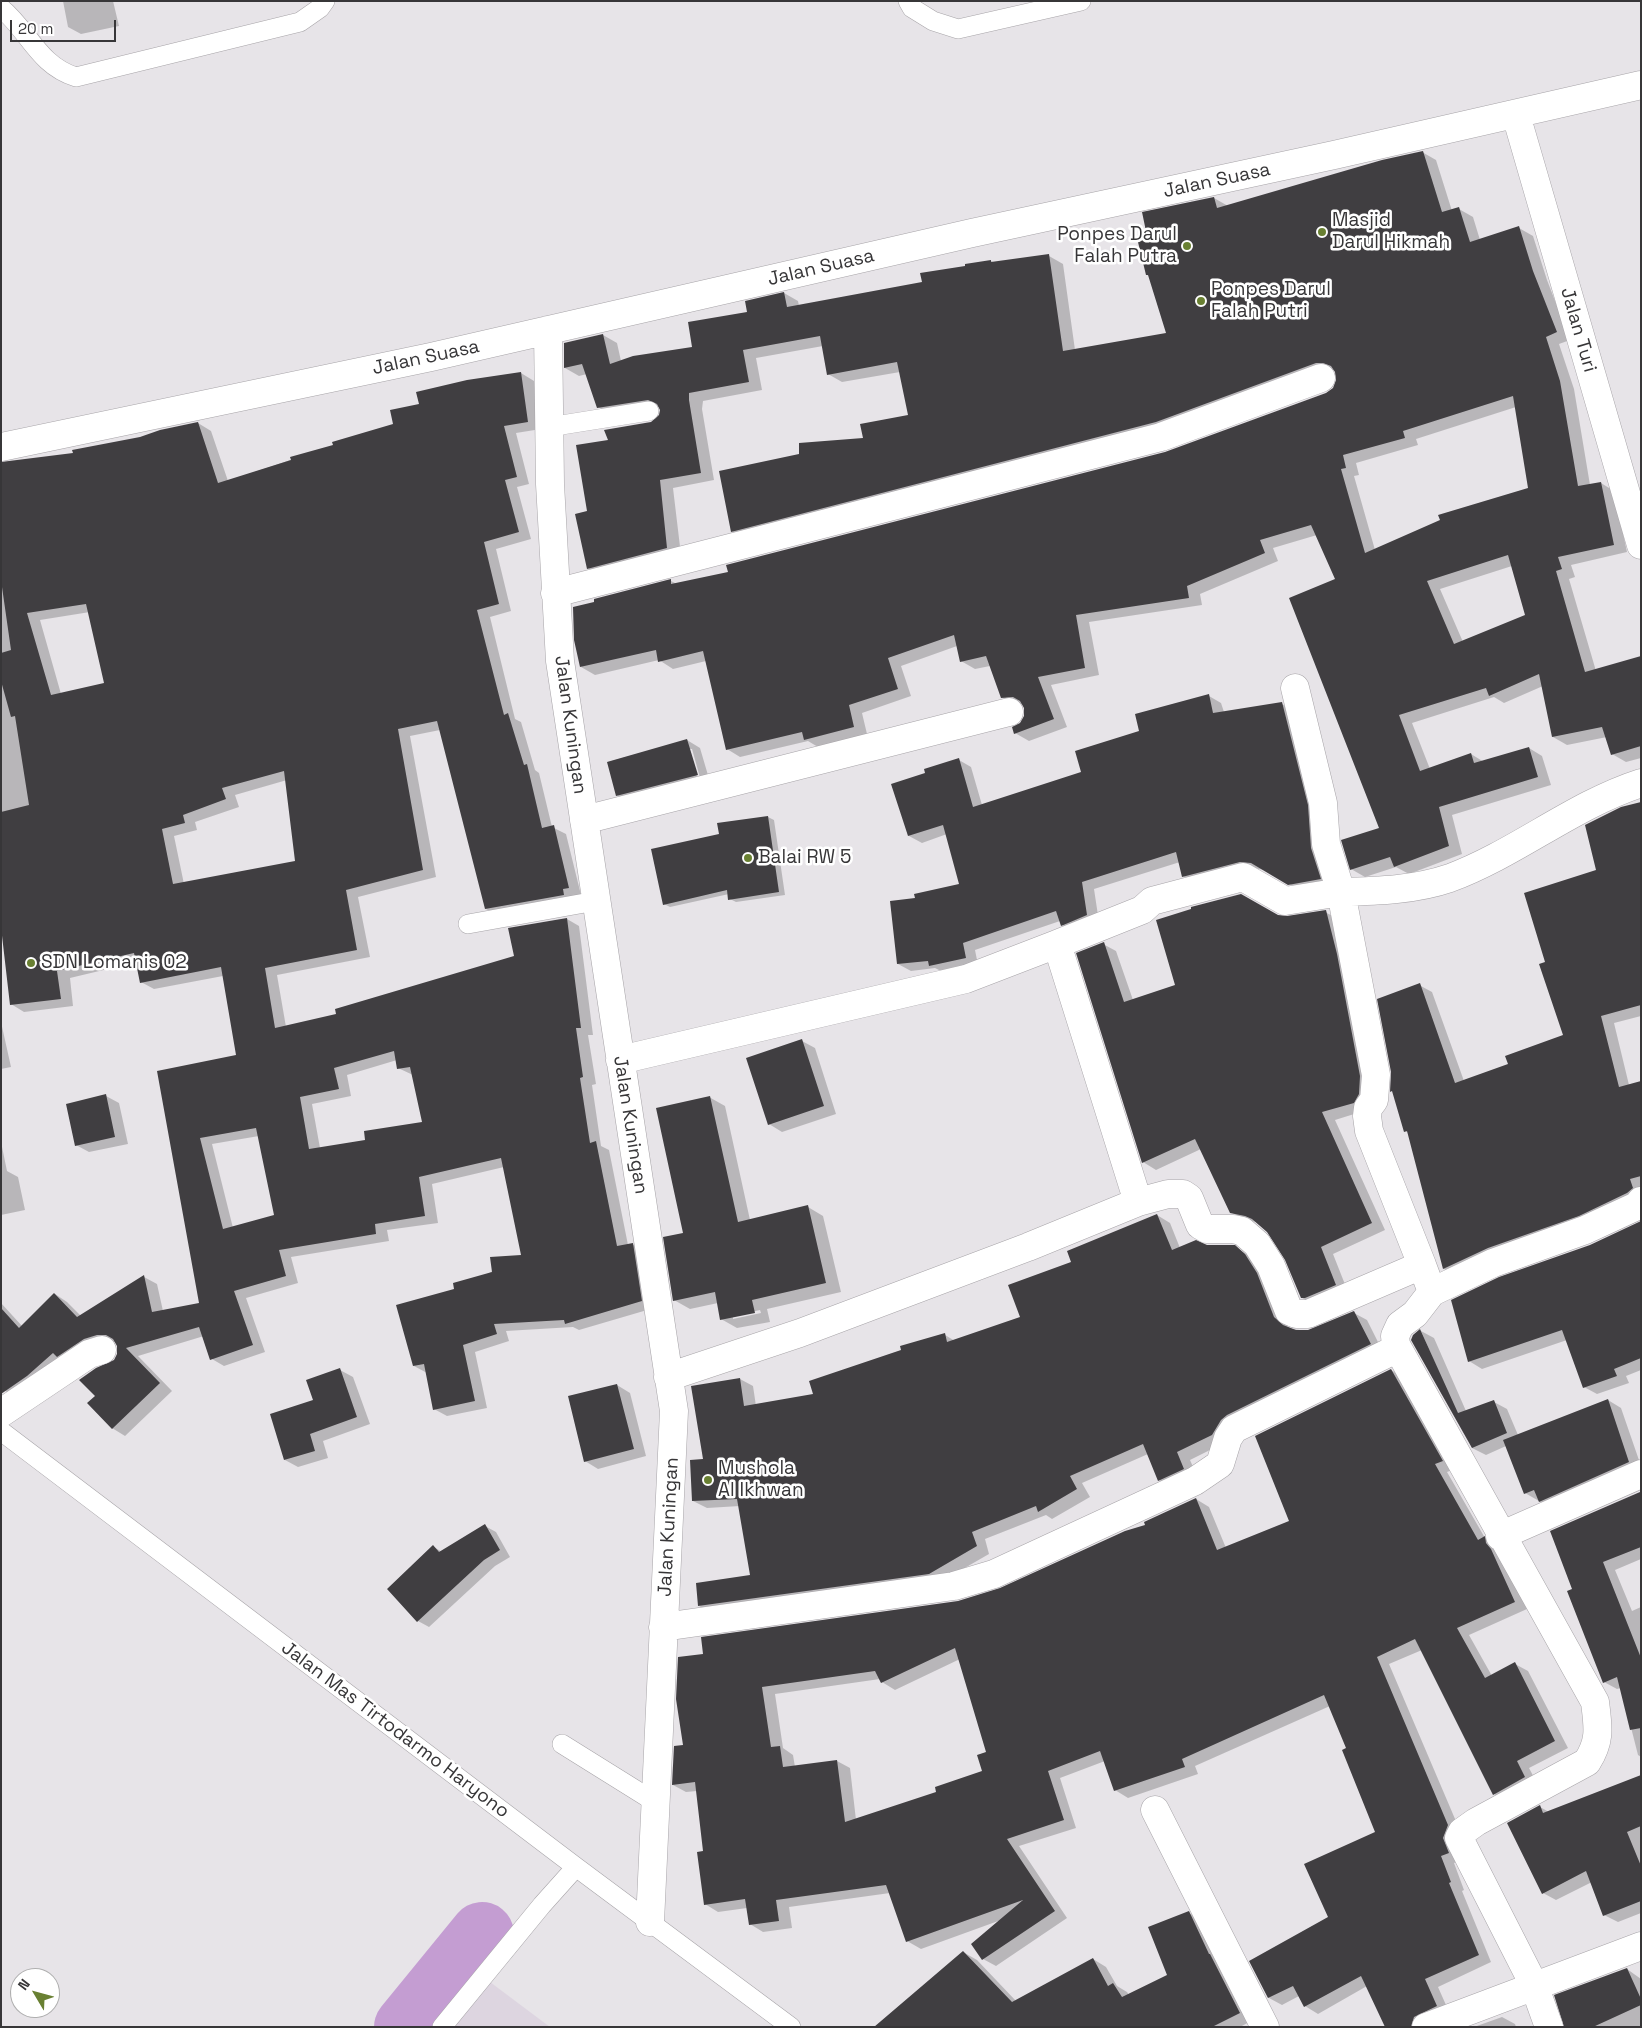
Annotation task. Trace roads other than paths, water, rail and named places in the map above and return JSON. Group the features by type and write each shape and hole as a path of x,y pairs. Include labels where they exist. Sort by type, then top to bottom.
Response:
{"street":[{"name":"Jalan Suasa","path":"1,447 431,357 972,233 1122,202 1516,115 1641,85"},
{"name":"Jalan Turi","path":"1516,115 1641,545"},
{"name":"Jalan Kuningan","path":"548,330 550,484 560,661 674,1412 650,1922"},
{"path":"556,593 1161,437 1321,378"},
{"path":"1295,688 1323,802 1326,844 1342,892 1376,1075 1374,1100 1368,1108 1367,1116 1370,1131 1432,1292"},
{"path":"584,820 1009,712"},
{"path":"620,1060 966,979 1142,910 1152,901 1243,877 1285,901 1342,892 1392,891 1450,878 1502,854 1594,804 1641,783"},
{"path":"1057,944 1138,1202"},
{"path":"668,1378 800,1334 1028,1247 1138,1202 1168,1194 1183,1194 1190,1198 1200,1225 1207,1229 1242,1231 1257,1244 1271,1266 1289,1311 1296,1314 1308,1314 1422,1265"},
{"path":"1549,2027 1534,1985 1459,1838 1462,1832 1476,1822 1587,1762 1595,1750 1599,1733 1595,1702 1500,1536 1396,1345 1395,1336 1400,1325 1415,1314 1432,1292 1493,1263 1585,1230 1637,1206 1641,1201"},
{"path":"663,1627 954,1586 994,1574 1195,1481 1220,1464 1228,1438 1234,1429 1390,1352 1396,1345"},
{"path":"1,1414 89,1354 102,1350"},
{"path":"1500,1536 1641,1474"},
{"path":"1155,1810 1264,2027"},
{"path":"1426,2027 1641,1946"}],"lane":[{"path":"1,8 48,62 62,72 76,77 300,22 320,8 325,1"},
{"path":"908,1 912,8 933,21 958,29 1081,1"},
{"path":"549,427 650,411"},
{"path":"468,924 596,901"},
{"name":"Jalan Mas Tirtodarmo Haryono","path":"1,1431 576,1867 791,2027"},
{"path":"562,1744 655,1802"},
{"path":"442,2027 576,1867"}],"waterway":[{"path":"406,2027 482,1934"}],"place":[{"name":"Masjid Darul Hikmah","path":"1322,232"},
{"name":"Ponpes Darul Falah Putra","path":"1187,246"},
{"name":"Ponpes Darul Falah Putri","path":"1201,301"},
{"name":"Balai RW 5","path":"748,858"},
{"name":"SDN Lomanis 02","path":"31,963"},
{"name":"Mushola Al Ikhwan","path":"708,1480"}]}
